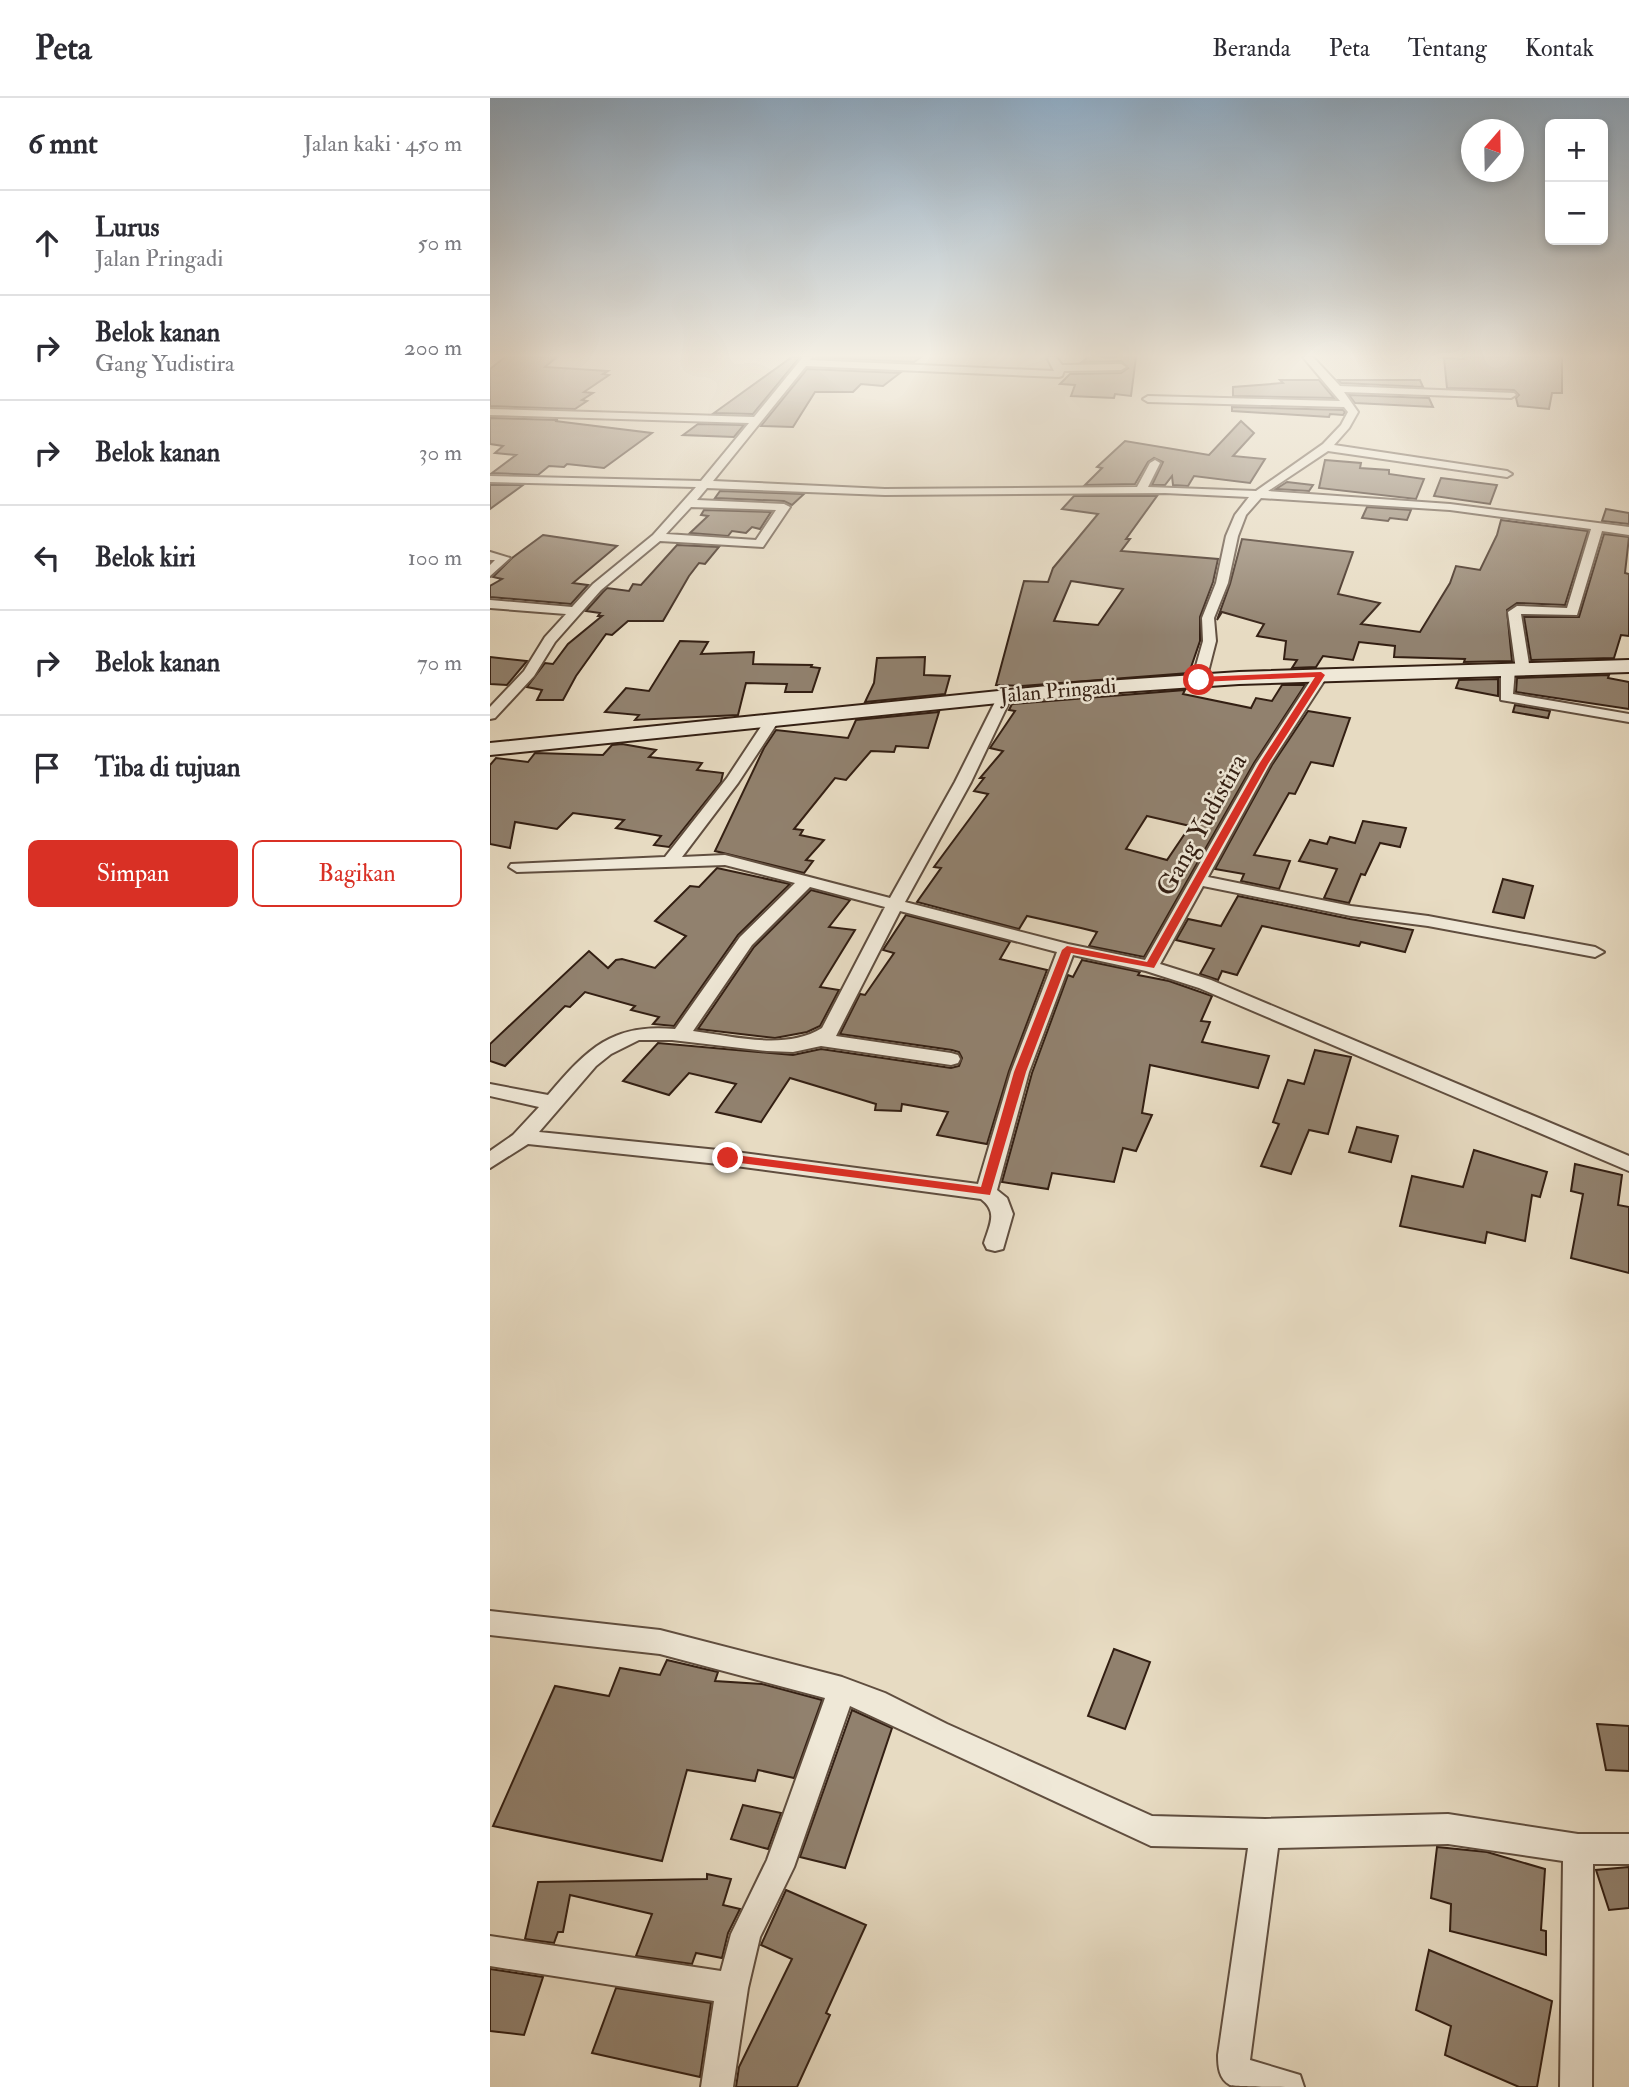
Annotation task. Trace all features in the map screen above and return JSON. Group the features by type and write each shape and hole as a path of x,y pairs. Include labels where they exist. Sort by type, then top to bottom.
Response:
{"street":[{"path":"490,715 528,673 550,640 597,587 657,537 734,450"},
{"path":"1199,680 1200,663 1209,643 1207,620 1223,582 1227,548 1242,511 1257,494 1319,450"},
{"path":"1342,450 1507,474"},
{"path":"1142,490 1155,463"},
{"path":"490,479 885,492 1142,490 1257,494 1450,507 1629,531"},
{"path":"657,537 759,544 784,507 686,503"},
{"path":"1598,526 1572,611 1514,612 1515,670 1506,697 1629,718"},
{"path":"490,555 504,558 490,572"},
{"path":"490,604 576,611"},
{"name":"Jalan Pringadi","path":"490,749 1005,696 1199,680 1629,666"},
{"name":"Gang Yudistira","path":"1150,966 1263,764 1321,675"},
{"path":"822,1040 829,1032 895,904 939,827 1005,696"},
{"path":"671,860 733,780 773,719"},
{"path":"517,867 725,860 1067,950 1150,966 1205,984 1629,1164"},
{"path":"1200,880 1351,911 1428,921 1595,952"},
{"path":"679,1037 746,941 806,882"},
{"path":"986,1192 1020,1072 1067,950"},
{"path":"490,1161 524,1137 609,1044 638,1034 783,1047 822,1040 951,1059"},
{"path":"490,1090 553,1103"},
{"path":"524,1137 728,1158 986,1192 1002,1203 1004,1209 995,1243"},
{"path":"490,1623 660,1642 842,1690 875,1702 937,1734 1151,1831 1265,1834 1448,1829 1578,1849 1629,1849"},
{"path":"717,2087 732,1988 746,1934 779,1867 842,1690"},
{"path":"1265,1834 1234,2067 1243,2075 1288,2087"},
{"path":"1576,2087 1578,1849"},
{"path":"490,1951 732,1988"}],"building":[{"path":"499,450 629,450 604,468 567,464 564,467 549,466 538,475 492,473 516,455 495,453"},
{"path":"1116,450 1178,450 1209,455 1214,450 1239,450 1233,456 1265,459 1250,483 1194,476 1188,486 1173,485 1172,476 1165,485 1152,485 1163,462 1154,458 1148,462 1135,484 1085,485 1102,468 1097,467"},
{"path":"1325,460 1361,463 1360,468 1389,470 1389,474 1424,479 1416,499 1319,488"},
{"path":"1441,478 1497,485 1490,504 1434,496"},
{"path":"1287,482 1313,485 1309,491 1276,489"},
{"path":"490,485 523,485 490,509"},
{"path":"720,491 804,494 792,505 784,501 715,498"},
{"path":"1074,496 1157,496 1126,539 1130,539 1121,551 1218,559 1200,617 1200,641 1189,673 1022,686 996,685 1024,581 1048,582 1053,568 1098,514 1062,509","holes":["1071,581 1123,589 1098,625 1054,621"]},
{"path":"1367,507 1411,510 1407,520 1390,518 1388,521 1362,518"},
{"path":"1606,509 1629,513 1629,524 1602,521"},
{"path":"704,510 771,512 760,529 752,527 746,533 732,531 728,536 690,533 708,516 701,515"},
{"path":"1501,520 1588,531 1565,605 1517,603 1507,610 1512,661 1464,662 1465,659 1394,657 1395,646 1359,642 1353,660 1323,656 1316,667 1292,668 1297,660 1284,659 1286,641 1257,636 1264,624 1222,612 1217,620 1242,539 1353,552 1338,594 1380,603 1361,624 1420,632 1450,583 1456,566 1480,570 1497,535"},
{"path":"1604,534 1629,537 1625,573 1629,574 1629,636 1621,635 1614,658 1531,660 1524,617 1579,617"},
{"path":"543,535 617,546 573,583 588,585 571,604 490,597 490,586 502,579 493,577 512,558"},
{"path":"677,545 719,547 705,564 699,563 689,576 663,621 628,621 612,635 606,634 576,676 563,700 537,700 542,690 527,687 545,663 553,664 568,644 602,616 598,616 600,613 586,611 603,592 607,588 629,591 633,584 641,585"},
{"path":"680,641 708,642 701,654 754,652 753,664 812,665 811,667 820,668 812,692 785,692 787,684 746,683 738,715 635,720 639,715 605,712 626,688 649,691"},
{"path":"490,657 527,661 507,685 490,684"},
{"path":"925,657 924,675 950,676 945,694 865,702 874,683 877,658"},
{"path":"1609,675 1608,678 1629,682 1629,709 1516,692 1517,678"},
{"path":"1498,679 1498,696 1456,688 1459,680"},
{"path":"1282,685 1305,685 1254,763 1144,957 1089,946 1097,932 1081,928 1027,916 1019,929 917,902 941,868 934,867 988,794 974,791 984,778 980,778 1003,751 990,748 1015,711 1009,710 1012,704 1185,690 1183,694 1251,708 1256,698 1272,701","holes":["1147,816 1190,826 1167,860 1126,849"]},
{"path":"1515,705 1550,711 1548,718 1513,712"},
{"path":"1308,711 1350,718 1333,766 1311,762 1295,794 1289,793 1254,855 1290,861 1279,889 1241,881 1244,874 1215,869 1272,765"},
{"path":"939,712 928,748 896,746 894,752 871,751 846,780 835,778 794,829 803,830 800,835 824,840 806,860 813,861 804,873 715,851 764,748 776,730 848,738 856,720"},
{"path":"622,744 656,750 649,757 702,763 697,770 723,773 721,782 669,847 654,845 661,836 616,828 624,820 573,813 557,829 515,822 510,848 490,844 490,765 496,758 528,762 535,753 603,755 612,745"},
{"path":"1363,821 1406,828 1400,847 1380,843 1365,875 1361,874 1349,903 1324,898 1337,869 1299,861 1310,840 1327,844 1330,837 1355,843"},
{"path":"717,868 790,884 738,935 674,1026 653,1024 659,1017 631,1010 635,1006 585,992 570,1007 565,1006 505,1066 490,1061 490,1044 589,951 608,968 616,960 622,959 655,968 686,936 655,921 690,886 699,887"},
{"path":"1503,879 1533,886 1524,918 1493,912"},
{"path":"811,890 850,900 829,927 855,930 820,987 839,990 820,1026 807,1032 775,1038 698,1029 754,947"},
{"path":"1238,896 1413,930 1405,952 1361,942 1359,946 1262,926 1237,975 1222,971 1218,980 1200,974 1214,949 1176,940 1188,919 1221,926"},
{"path":"906,915 1010,942 1000,959 1047,970 1009,1071 987,1144 937,1135 948,1112 902,1104 901,1111 875,1110 876,1104 790,1078 761,1122 716,1112 736,1084 689,1073 669,1095 623,1081 658,1043 793,1055 821,1049 951,1068 959,1066 962,1058 959,1052 952,1050 840,1034 860,994 865,995 894,953 883,950"},
{"path":"1082,960 1140,972 1138,975 1169,981 1212,996 1201,1021 1210,1022 1202,1042 1269,1056 1258,1088 1150,1065 1142,1113 1152,1115 1136,1151 1123,1148 1114,1182 1052,1173 1048,1189 1002,1182 1032,1073 1068,975 1073,977"},
{"path":"1315,1050 1351,1057 1328,1134 1309,1130 1291,1174 1261,1166 1279,1124 1273,1122 1288,1080 1304,1084"},
{"path":"1357,1127 1398,1136 1391,1162 1349,1152"},
{"path":"1474,1150 1547,1172 1540,1197 1532,1195 1525,1241 1487,1232 1485,1243 1400,1226 1412,1176 1463,1187"},
{"path":"1575,1164 1622,1175 1618,1205 1629,1207 1629,1273 1571,1258 1583,1194 1571,1191"},
{"path":"1114,1649 1150,1662 1125,1729 1088,1716"},
{"path":"667,1660 718,1672 715,1681 762,1684 822,1700 794,1778 758,1770 755,1781 687,1770 662,1861 493,1826 555,1686 609,1696 620,1668 660,1675"},
{"path":"852,1710 892,1728 845,1868 800,1857"},
{"path":"1597,1724 1629,1726 1629,1771 1606,1770"},
{"path":"743,1805 781,1813 768,1849 731,1839"},
{"path":"1437,1847 1487,1852 1545,1869 1541,1930 1546,1931 1546,1955 1450,1931 1451,1904 1431,1898"},
{"path":"1629,1867 1629,1908 1609,1910 1596,1870"},
{"path":"707,1874 731,1879 723,1905 740,1909 728,1933 722,1958 696,1953 692,1964 636,1956 652,1914 570,1895 563,1932 558,1932 554,1943 525,1939 538,1882 707,1879"},
{"path":"786,1890 866,1925 826,2013 830,2015 797,2087 736,2087 739,2067 792,1959 761,1945"},
{"path":"1429,1950 1552,2001 1537,2087 1519,2087 1445,2055 1451,2026 1416,2010"},
{"path":"490,1969 543,1977 524,2035 490,2031"},
{"path":"616,1988 711,2003 700,2077 592,2053"}],"route":[{"path":"728,1158 986,1192 1020,1072 1067,950 1150,966 1263,764 1321,675 1199,680"}]}
